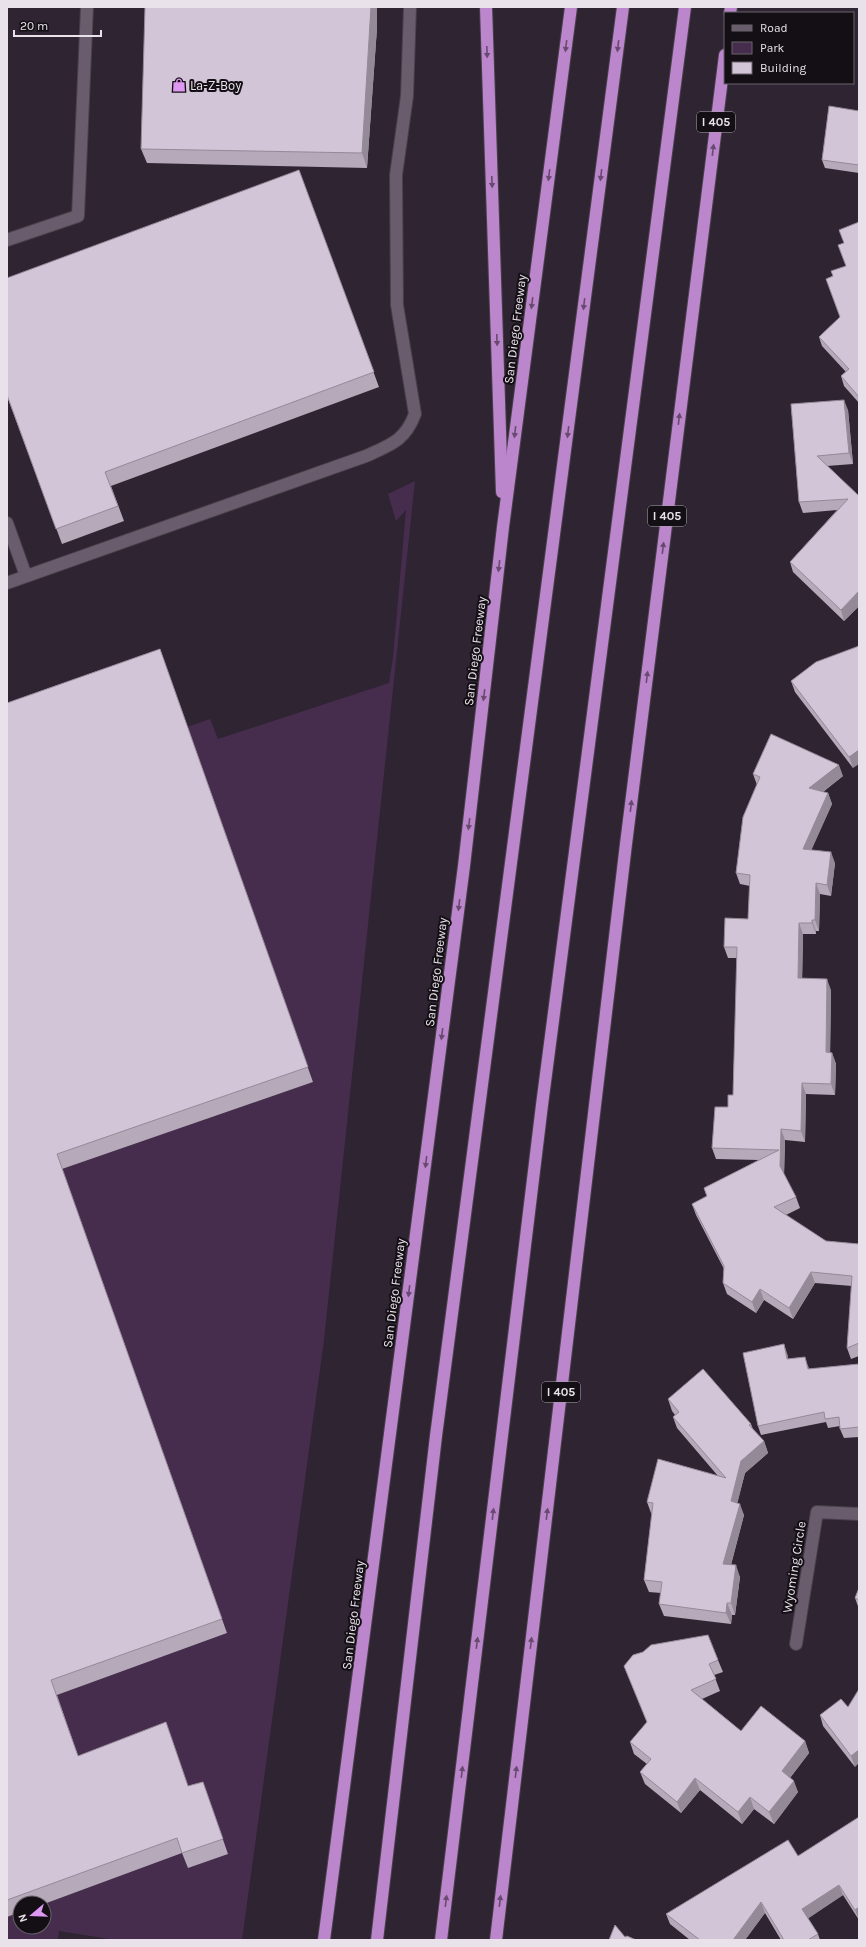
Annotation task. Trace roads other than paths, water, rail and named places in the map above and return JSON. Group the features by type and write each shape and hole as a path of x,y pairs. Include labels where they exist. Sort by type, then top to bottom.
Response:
{"highway":[{"path":"486,7 503,527"},
{"name":"San Diego Freeway","path":"324,1940 464,866 503,527 571,7"},
{"path":"377,1940 436,1436 623,7"},
{"path":"442,1940 542,1106 685,7"},
{"name":"I 405","path":"496,1940 627,836 724,63"}],"street":[{"path":"7,240 78,216 88,7"},
{"path":"7,583 366,456 396,442 410,427 415,414 397,305 396,175 407,96 410,7"},
{"path":"7,522 26,576"},
{"name":"Wyoming Circle","path":"796,1644 817,1512 859,1514"}],"place":[{"name":"La-Z-Boy","path":"179,85"}]}
